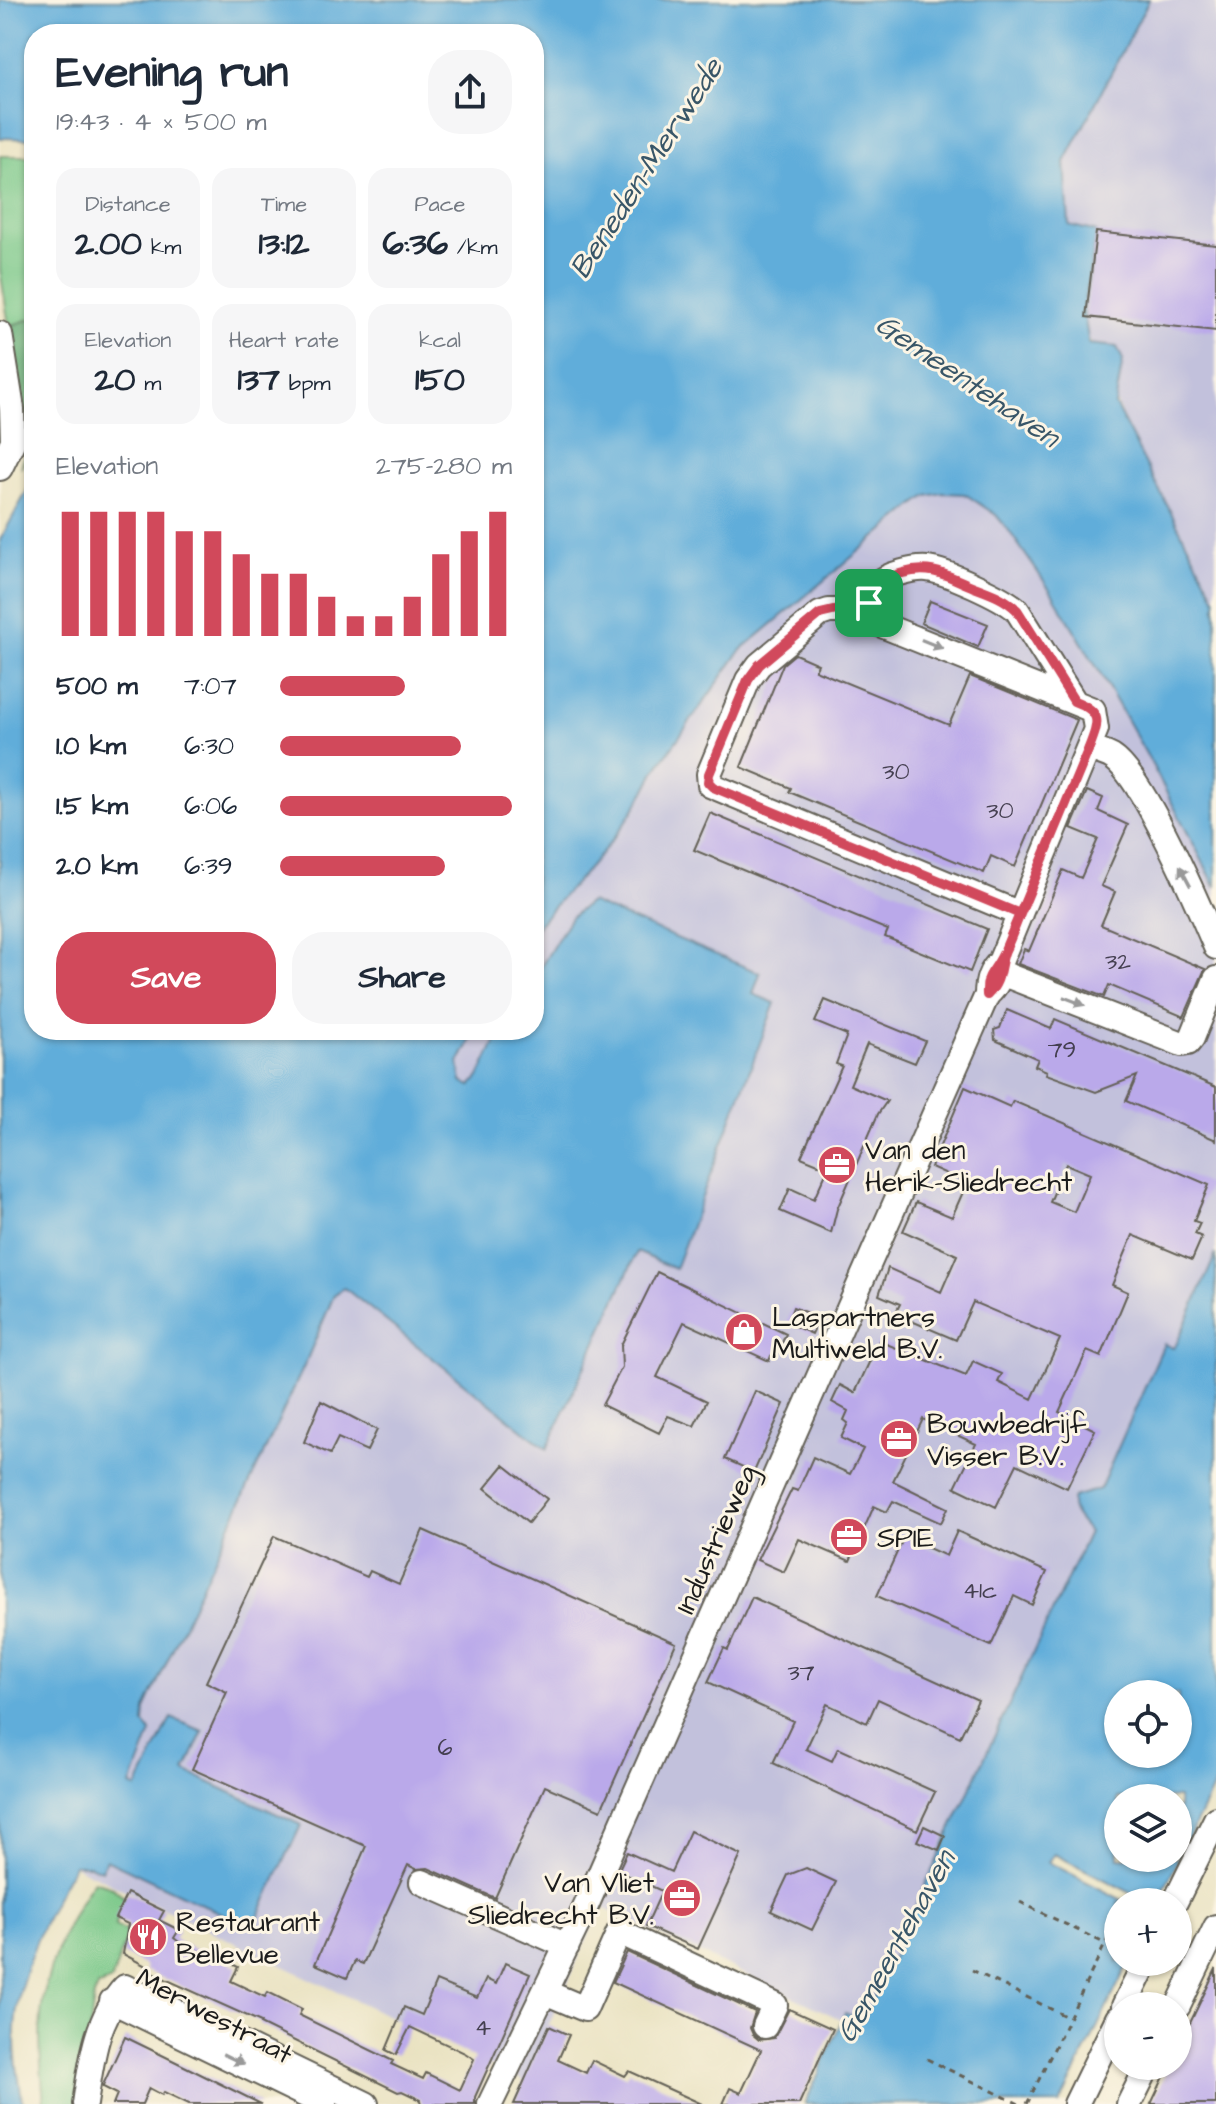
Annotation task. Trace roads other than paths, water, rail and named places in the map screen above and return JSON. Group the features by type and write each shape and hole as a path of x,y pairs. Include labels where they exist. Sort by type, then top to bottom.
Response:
{"street":[{"path":"0,334 12,409 13,441 0,468"},
{"path":"863,616 876,586 882,580 918,569 936,571 1007,601 1017,610 1074,701"},
{"path":"1020,914 710,785 709,774 748,680 759,665 820,614 837,610 863,616 1074,701"},
{"name":"Industrieweg","path":"490,2104 567,1946 987,995 996,987 1020,914 1096,729 1096,716 1088,706 1074,701"},
{"path":"1089,748 1113,757 1131,776 1192,890 1216,947"},
{"path":"1001,967 1182,1044 1192,1038 1216,979"},
{"path":"1182,1888 1216,1819"},
{"path":"422,1882 567,1946"},
{"path":"1189,1992 1208,1967 1216,1927"},
{"path":"545,1992 585,2009 619,1932 775,2005 765,2026"},
{"name":"Merwestraat","path":"324,2104 112,2001 125,1987 366,2104"},
{"path":"85,2104 91,2064 112,2001"},
{"path":"1076,2104 1104,2047"},
{"path":"1129,2104 1141,2080"}],"water":[{"path":"0,0 1149,0 1065,162 1069,225 1097,232 1083,308 1089,344 1117,347 1123,360 1115,405 1216,599 1216,887 1149,759 1053,594 996,515 965,494 943,493 927,496 913,506 741,650 655,771 621,828 544,917 544,24 24,24 24,139 0,138"},
{"path":"24,496 24,1040 471,1040 459,1063 462,1082 471,1086 479,1077 496,1040 544,1040 544,962 571,917 590,902 760,973 753,994 775,1003 675,1269 637,1252 547,1449 347,1290 343,1288 334,1295 145,1709 144,1724 151,1732 131,1785 137,1788 171,1718 203,1731 185,1771 301,1825 254,1926 250,1927 106,1859 101,1870 90,1865 74,1865 44,1923 21,1988 15,2038 23,2104 0,2104 0,540"},
{"path":"1216,1254 1216,1782 1192,1832 1192,1784 1104,1784 1104,1872 1172,1872 1165,1888 1121,1888 1054,1854 1048,1862 1104,1891 1104,1976 1122,1976 1114,1992 1104,1992 1104,2013 1060,2104 805,2104 845,2013 863,2020 1089,1532 1074,1512 1073,1497 1100,1489 1164,1344 1173,1348"}],"place":[{"name":"Van den Herik-Sliedrecht","path":"837,1165"},
{"name":"Laspartners Multiweld B.V.","path":"744,1332"},
{"name":"Bouwbedrijf Visser B.V.","path":"899,1439"},
{"name":"SPIE","path":"849,1537"},
{"name":"Van Vliet Sliedrecht B.V.","path":"682,1898"},
{"name":"Restaurant Bellevue","path":"148,1937"}],"water label":[{"name":"Beneden-Merwede","path":"646,168"},
{"name":"Gemeentehaven","path":"968,380"},
{"name":"Gemeentehaven","path":"895,1946"}]}
